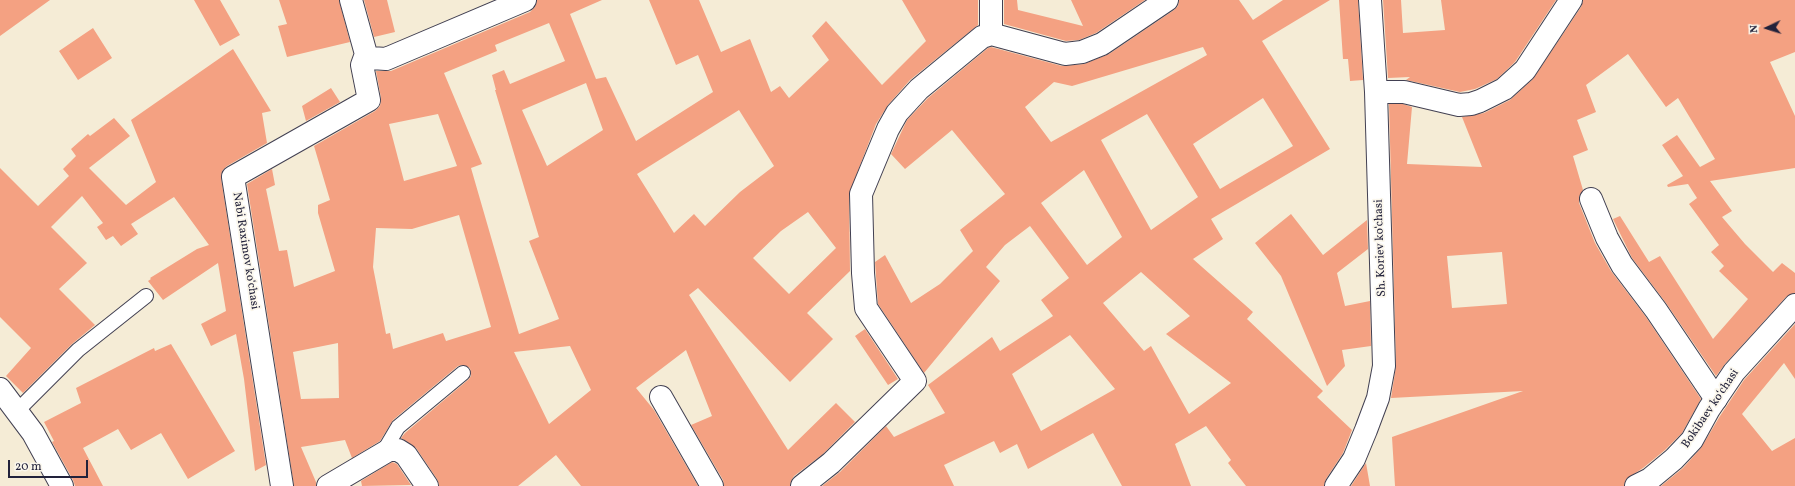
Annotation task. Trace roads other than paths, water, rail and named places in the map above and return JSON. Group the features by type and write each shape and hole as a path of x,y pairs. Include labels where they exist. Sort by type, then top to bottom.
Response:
{"street":[{"name":"Nabi Raximov koʻchasi","path":"282,486 233,177 369,100 362,66 366,54 351,0"},
{"path":"366,54 371,58 386,59 525,0"},
{"path":"991,0 991,34"},
{"path":"802,486 831,463 915,381 866,308 863,273 861,194 888,129 897,113 918,89 939,70 982,37 991,34 1065,54 1082,52 1102,44 1167,0"},
{"name":"Sh. Koriev koʻchasi","path":"1336,486 1354,459 1366,430 1378,398 1384,366 1376,92 1370,0"},
{"path":"1376,92 1404,92 1459,105 1471,104 1480,101 1504,89 1525,70 1571,0"},
{"path":"1591,199 1606,238 1622,265 1656,310 1716,399"},
{"name":"Bokibaev koʻchasi","path":"1636,486 1650,479 1674,459 1692,440 1734,372 1795,305"},
{"path":"0,389 33,433 62,486"},
{"path":"661,397 712,486"},
{"path":"328,486 389,450 398,450 406,455 426,486"}],"lane":[{"path":"17,411 78,350 146,296"},
{"path":"382,454 398,427 463,373"}]}
